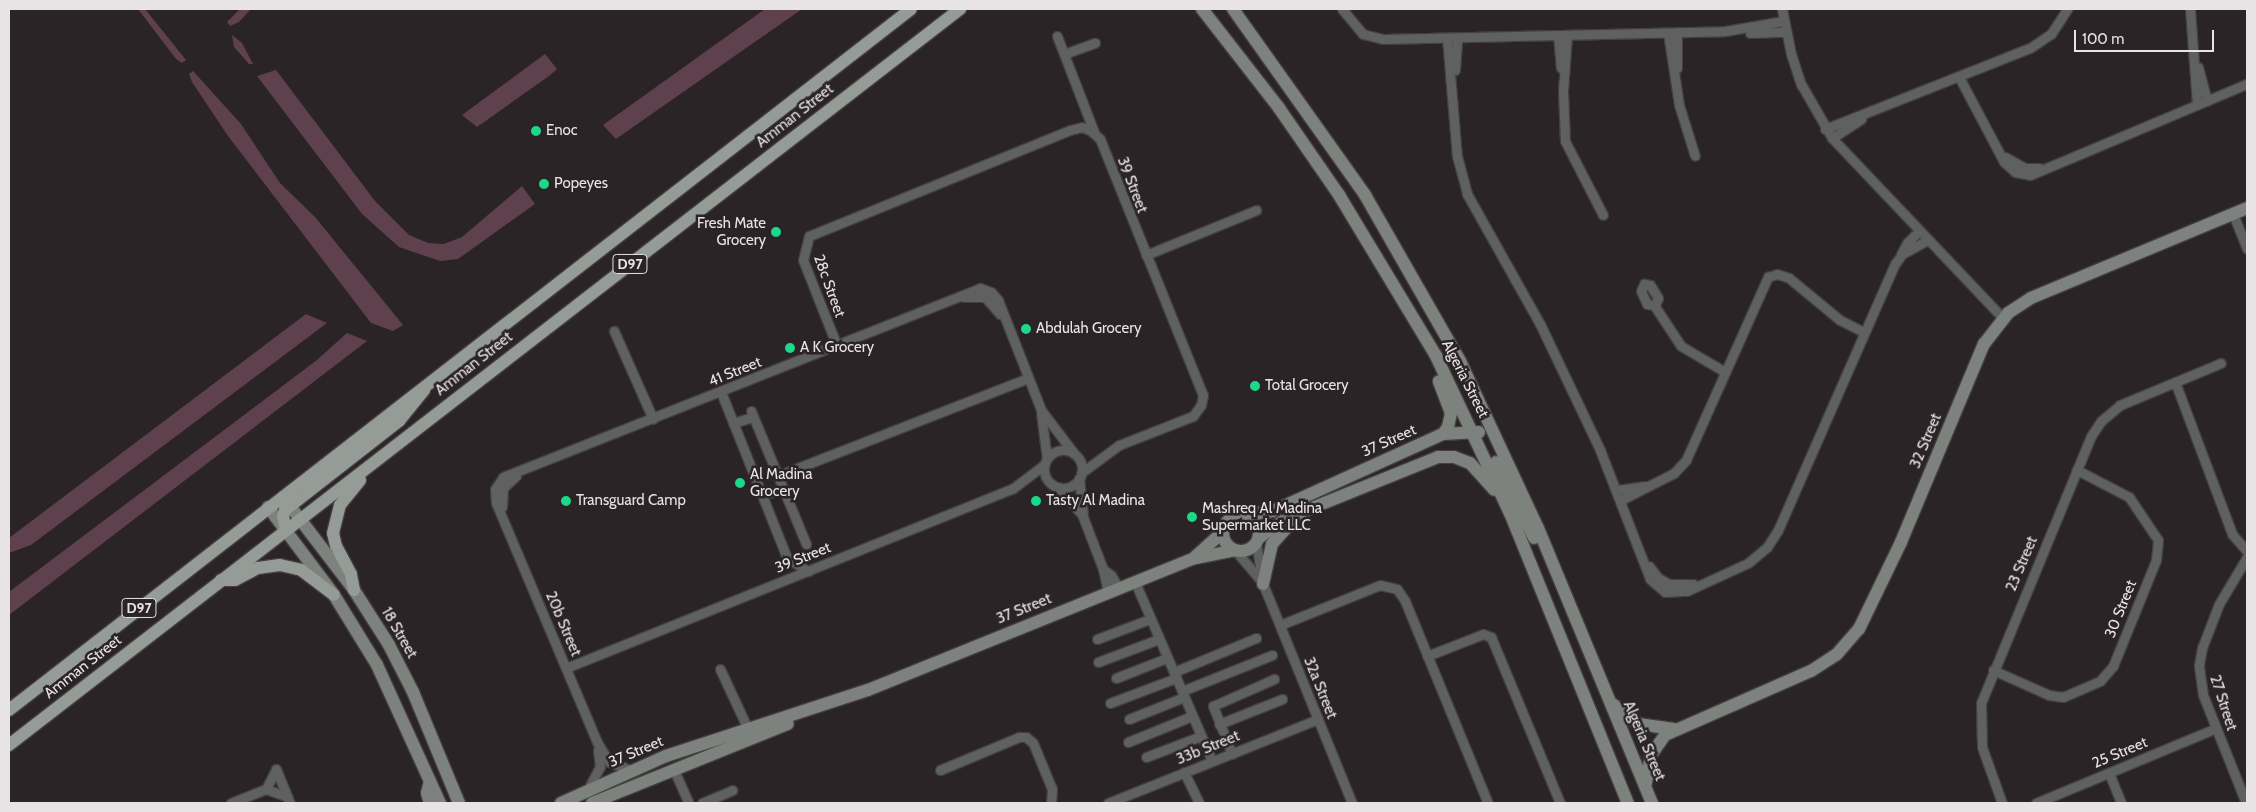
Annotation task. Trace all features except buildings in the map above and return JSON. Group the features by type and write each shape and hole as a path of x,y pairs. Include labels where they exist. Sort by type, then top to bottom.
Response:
{"main road":[{"name":"Amman Street","path":"9,710 268,507 286,501 429,382 911,9"},
{"name":"Amman Street","path":"9,745 960,9"},
{"path":"354,590 348,566 336,546 334,526 344,500 368,467"},
{"path":"286,501 283,516 286,530"},
{"path":"221,580 235,580 258,568 280,565 301,570 334,595"}],"street":[{"name":"Algeria Street","path":"1202,9 1279,108 1339,195 1436,356 1473,430 1510,513 1628,803"},
{"name":"Algeria Street","path":"1233,9 1365,195 1440,323 1479,399 1538,528 1652,803"},
{"path":"1342,9 1358,29 1369,37 1452,38 1725,31 1785,32"},
{"path":"1782,9 1785,32 1801,84 1832,138 2003,318"},
{"path":"1825,128 1876,110 2038,44 2056,28 2067,9"},
{"path":"2190,9 2196,105"},
{"path":"1725,31 1783,21"},
{"path":"1673,33 1676,88 1684,124 1696,156"},
{"path":"1563,35 1566,141 1603,215"},
{"name":"39 Street","path":"1057,36 1094,132 1100,139 1203,394 1201,405 1193,416 1119,445 1080,475"},
{"path":"1452,38 1457,156 1467,194 1540,324 1617,490 1644,560 1658,578 1669,584 1702,582 1748,563 1773,539 1864,332 1907,243 1919,231"},
{"path":"2193,42 2207,101"},
{"path":"1064,54 1095,43"},
{"path":"1959,76 2007,166 2019,174 2030,175 2046,166 2247,84"},
{"path":"1086,108 1077,128 1094,132"},
{"path":"1832,138 1876,110"},
{"name":"28c Street","path":"837,346 803,260 803,248 809,236 1077,128"},
{"name":"32 Street","path":"1646,788 1651,755 1660,741 1674,729 1806,674 1837,654 1850,639 1866,617 1901,542 1984,344 2003,318 2031,298 2247,208"},
{"path":"1146,255 1256,210"},
{"path":"2233,214 2247,248"},
{"path":"1902,254 1927,240"},
{"path":"1621,500 1674,473 1686,460 1763,282 1772,275 1789,278 1840,320 1864,332"},
{"name":"41 Street","path":"503,517 503,488 526,470 954,299 981,296 1002,315 1028,378"},
{"path":"1654,305 1680,346 1725,372"},
{"path":"614,331 653,419"},
{"path":"1436,356 1439,381 1450,413 1448,427 1443,434"},
{"name":"23 Street","path":"2002,803 1988,769 1980,733 1982,703 1993,670 2095,428 2108,414 2128,401 2221,364"},
{"path":"777,476 1028,378 1041,410 1080,461 1083,517 1103,569 1102,576 1113,591"},
{"path":"2175,382 2232,534 2247,551"},
{"path":"721,392 787,558 808,571"},
{"path":"1041,410 1046,462 1045,476 1058,487 1083,517"},
{"path":"733,423 752,414 806,544"},
{"path":"1473,430 1486,439 1532,534 1581,651 1595,666"},
{"name":"37 Street","path":"1244,515 1273,511 1443,434 1473,430"},
{"path":"1046,462 1061,450 1072,452"},
{"path":"1257,541 1257,523 1244,515 1230,519 1223,532 1225,542 1235,550 1248,550 1280,522 1312,507 1431,459 1446,457 1460,458 1475,466 1510,513"},
{"name":"39 Street","path":"566,668 1012,489 1046,462"},
{"name":"30 Street","path":"1993,670 2049,695 2063,697 2100,681 2113,666 2156,560 2158,540 2129,497 2077,470"},
{"path":"1058,487 1072,485 1080,475"},
{"path":"1617,490 1646,486"},
{"path":"762,494 783,489"},
{"name":"18 Street","path":"286,501 354,590 407,680 460,803"},
{"path":"268,507 334,595 386,680 440,803"},
{"path":"1263,584 1269,552 1277,536 1312,507"},
{"name":"20b Street","path":"503,517 597,742 609,762 633,771"},
{"name":"37 Street","path":"1192,559 1223,532"},
{"name":"32a Street","path":"1257,541 1263,584 1352,803"},
{"name":"37 Street","path":"560,803 588,798 674,770 1192,559 1235,550"},
{"name":"32a Street","path":"1235,550 1263,584"},
{"name":"27 Street","path":"2246,799 2200,685 2200,656 2219,604 2247,557"},
{"path":"1135,582 1212,761"},
{"path":"1280,625 1380,585 1389,585 1404,596 1488,803"},
{"path":"1097,639 1150,619"},
{"path":"1428,656 1482,634 1491,637 1560,803"},
{"path":"1110,702 1256,638"},
{"path":"1098,662 1159,639"},
{"path":"1129,719 1272,655"},
{"path":"1116,678 1167,658"},
{"path":"720,669 748,729"},
{"path":"1232,754 1213,709 1216,703 1274,679"},
{"name":"37 Street","path":"588,798 633,771 748,729 868,690"},
{"path":"1219,724 1282,700"},
{"path":"1610,701 1638,724 1674,729"},
{"path":"1128,742 1192,716"},
{"name":"33b Street","path":"1108,803 1318,719"},
{"name":"25 Street","path":"2036,803 2216,728"},
{"path":"1146,757 1201,736"},
{"path":"940,770 1026,737 1033,742 1052,789 1051,803"},
{"name":"20b Street","path":"588,798 600,768 597,742"},
{"path":"266,789 276,769 289,800"},
{"path":"674,770 689,803"},
{"path":"1184,772 1199,803"},
{"path":"2109,773 2121,803"},
{"path":"430,781 427,793 430,803"},
{"path":"231,803 266,789 279,791 289,800"},
{"path":"702,803 732,790"},
{"path":"454,791 468,803"}],"shaded area":[{"path":"138,9 145,9 186,60 182,63 176,59"},
{"path":"240,9 251,9 239,22 230,26 227,22"},
{"path":"765,9 802,9 616,139 603,125"},
{"path":"232,35 242,43 253,64 249,64 234,47"},
{"path":"545,54 557,69 549,76 477,127 462,115"},
{"path":"276,70 375,201 409,235 428,243 444,244 462,237 522,186 535,204 458,259 440,261 399,247 362,214 257,76"},
{"path":"193,71 241,124 280,183 315,217 403,325 393,331 371,323 228,136 192,82 189,74"},
{"path":"306,314 327,323 31,545 9,553 9,538"},
{"path":"347,333 367,341 9,615 9,592 317,360"}],"place":[{"name":"Enoc","path":"536,131"},
{"name":"Popeyes","path":"544,184"},
{"name":"Fresh Mate Grocery","path":"776,232"},
{"name":"Abdulah Grocery","path":"1026,329"},
{"name":"A K Grocery","path":"790,348"},
{"name":"Total Grocery","path":"1255,386"},
{"name":"Al Madina Grocery","path":"740,483"},
{"name":"Transguard Camp","path":"566,501"},
{"name":"Tasty Al Madina","path":"1036,501"},
{"name":"Mashreq Al Madina Supermarket LLC","path":"1192,517"}]}
